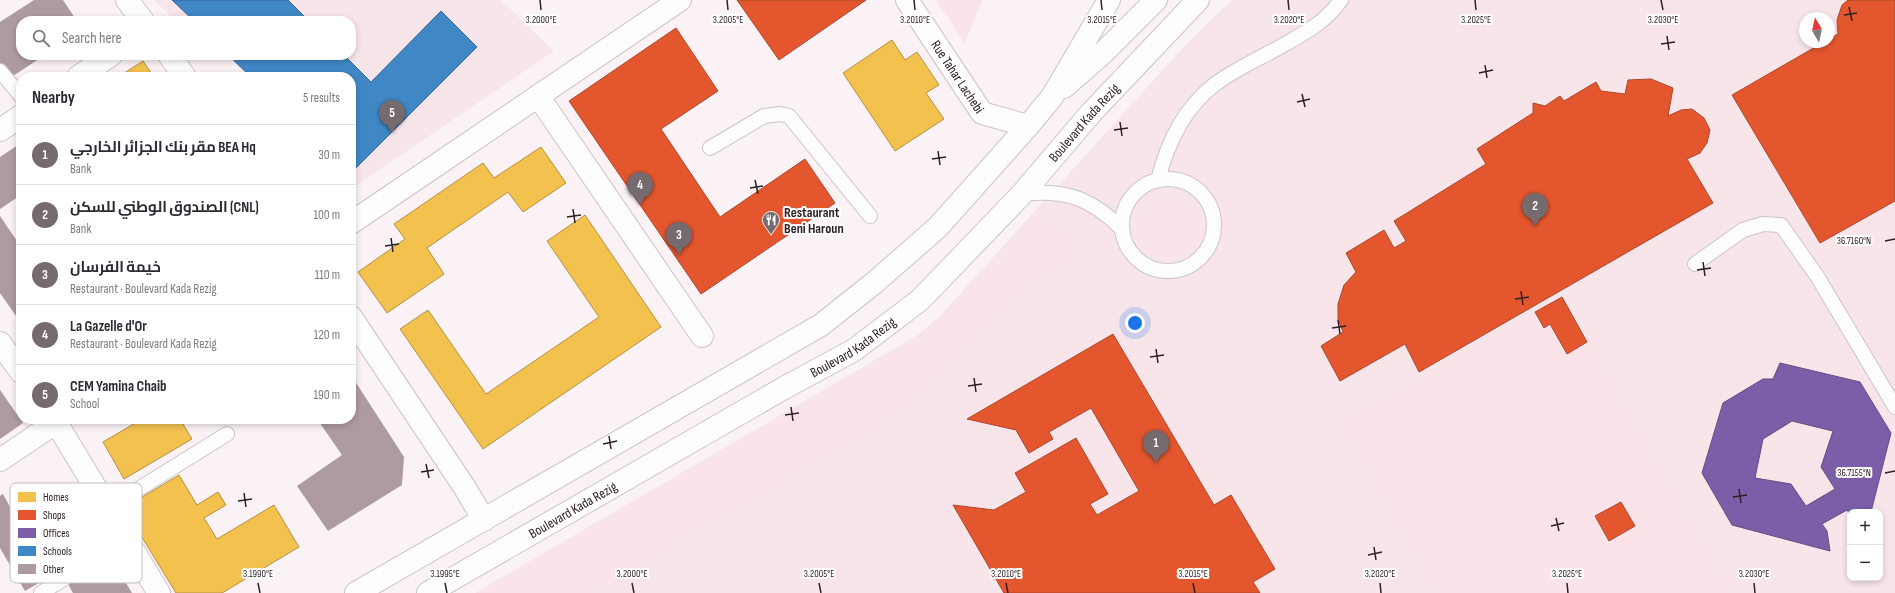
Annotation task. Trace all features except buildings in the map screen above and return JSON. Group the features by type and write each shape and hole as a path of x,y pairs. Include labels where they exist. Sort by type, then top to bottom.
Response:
{"main road":[{"path":"127,0 139,16"},
{"path":"356,220 680,0"},
{"name":"Rue Tahar Lachebi","path":"907,0 982,113 1028,126"},
{"path":"356,593 820,325 874,283 938,227 1028,126 1052,97 1109,0"},
{"path":"1052,97 1103,53 1156,0"},
{"name":"Boulevard Kada Rezig","path":"428,593 784,388 854,350 920,300 1022,194 1091,113 1198,0"},
{"path":"86,72 104,60"},
{"path":"173,60 181,72"},
{"path":"538,96 702,336"},
{"path":"0,130 16,119"},
{"path":"356,324 465,488 484,520"},
{"path":"0,343 16,365"},
{"path":"0,460 51,424"},
{"path":"59,424 94,483"},
{"path":"142,564 159,593"}],"lane":[{"path":"1158,180 1169,144 1180,121 1198,100 1213,86 1232,73 1320,24 1342,0"},
{"path":"0,71 16,90"},
{"path":"710,148 764,116 780,114 789,116 870,216"},
{"path":"1173,179 1188,184 1204,196 1210,205 1214,221 1213,236 1206,251 1195,262 1183,269 1169,271 1155,270 1142,264 1132,254 1125,242 1122,229 1124,212 1131,198 1143,187 1158,180 1173,179"},
{"path":"1022,194 1044,191 1066,194 1087,201 1106,213 1122,229"},
{"path":"1695,264 1743,230 1763,224 1781,225 1817,276 1895,407"},
{"path":"142,487 227,434"},
{"path":"41,593 57,583"}],"shaded area":[{"path":"154,0 501,0 554,51 356,186 356,72 246,72 233,60 356,60 356,16 171,16"},
{"path":"936,0 982,0 965,43"},
{"path":"1233,0 1895,0 1895,593 475,593 918,335 940,316 1179,52"},
{"path":"1169,199 1185,204 1190,208 1194,213 1199,229 1194,245 1190,250 1185,254 1169,259 1153,254 1148,250 1144,245 1139,229 1144,213 1148,208 1153,204"},
{"path":"1040,216 1084,248 1034,282 906,409 588,593 479,593 911,345 938,324"},
{"path":"1562,297 1731,593 1436,593 1342,422"}],"place":[{"name":"CEM Yamina Chaib","path":"392,133"},
{"name":"La Gazelle d'Or","path":"640,205"},
{"name":"الصندوق الوطني للسكن (CNL)","path":"1535,226"},
{"name":"Restaurant Beni Haroun","path":"771,235"},
{"name":"خيمة الفرسان","path":"679,255"},
{"name":"مقر بنك الجزائر الخارجي BEA Hq","path":"1156,463"}]}
